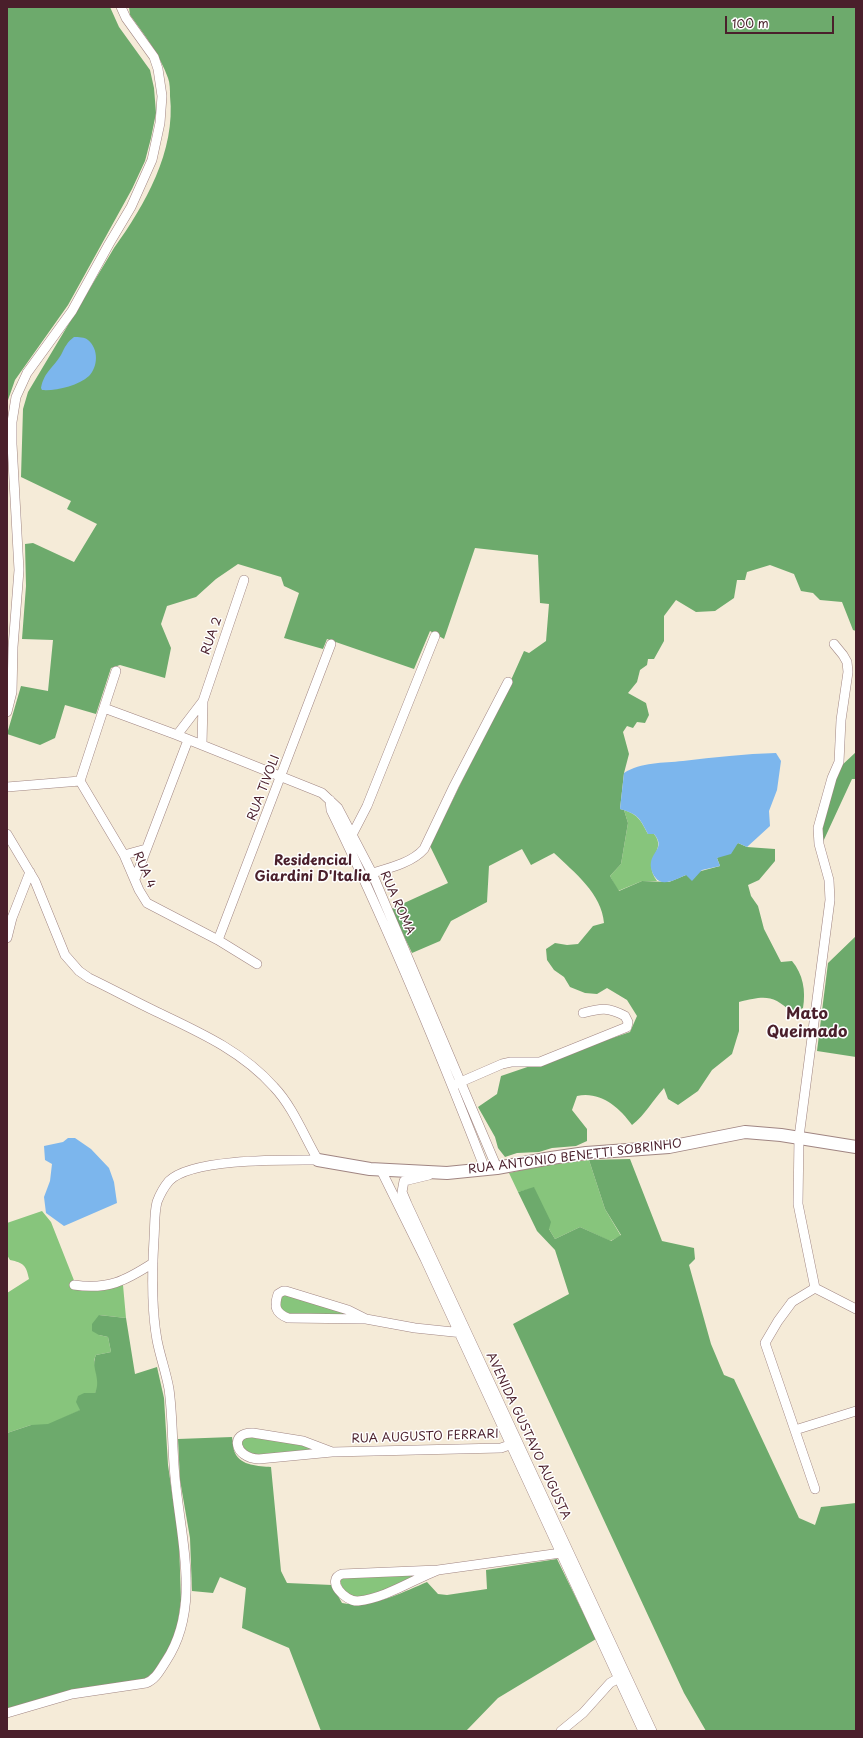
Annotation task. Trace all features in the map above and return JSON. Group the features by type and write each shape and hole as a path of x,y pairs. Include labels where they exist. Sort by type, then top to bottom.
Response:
{"main road":[{"name":"RUA ANTONIO BENETTI SOBRINHO","path":"318,1160 381,1170 438,1173 491,1169 586,1153 669,1147 745,1132 762,1132 799,1137 856,1147"}],"street":[{"path":"7,712 12,692 10,675 19,570 12,444 12,422 16,397 27,373 72,311 131,208 142,186 152,160 160,123 162,96 158,69 154,57 126,18 121,7"},
{"name":"RUA 2","path":"202,745 203,701 244,580"},
{"path":"349,838 367,806 435,636"},
{"name":"RUA TIVOLI","path":"218,940 331,644"},
{"path":"815,1288 798,1204 799,1137 830,900 829,880 819,844 818,828 832,778 839,762 841,720 847,686 847,662 834,644"},
{"path":"7,787 80,781 116,671"},
{"path":"367,875 411,859 424,849 454,786 508,682"},
{"name":"RUA 2","path":"177,735 203,701"},
{"path":"104,708 177,735 281,777"},
{"path":"135,879 188,740"},
{"name":"RUA ROMA","path":"281,777 322,793 338,808 349,838 367,875 457,1083 491,1169"},
{"name":"RUA 4","path":"80,781 124,854 139,890 147,903 218,940 257,964"},
{"path":"7,834 30,872 44,900 62,948 72,965 89,978 209,1037 236,1054 258,1071 275,1087 285,1100 318,1160 269,1160 218,1164 179,1174 170,1180 162,1191 155,1211 152,1263 153,1315 157,1341 168,1387 175,1477 184,1542 184,1612 177,1640 171,1654 156,1676 146,1684 72,1694 7,1713"},
{"path":"7,843 16,850"},
{"path":"124,854 146,849"},
{"path":"7,938 12,918 30,872"},
{"path":"457,1083 502,1064 511,1062 540,1062 627,1027 628,1022 625,1016 605,1008 583,1013"},
{"name":"AVENIDA GUSTAVO AUGUSTA","path":"381,1170 463,1333"},
{"name":"AVENIDA GUSTAVO AUGUSTA","path":"438,1173 404,1181 402,1192 463,1333 514,1443 592,1600 643,1731"},
{"path":"74,1285 88,1287 112,1285 128,1278 152,1263"},
{"path":"815,1288 856,1309"},
{"path":"815,1288 792,1302 778,1320 765,1343 816,1489"},
{"path":"366,1319 348,1310 286,1291 278,1294 275,1305 280,1314 288,1318 366,1319 415,1328 463,1333"},
{"path":"795,1430 856,1411"},
{"name":"RUA AUGUSTO FERRARI","path":"332,1452 304,1441 253,1433 245,1433 242,1435 238,1445 238,1450 252,1459 332,1452 501,1448 514,1443"},
{"name":"AVENIDA GUSTAVO AUGUSTA","path":"514,1443 561,1553 622,1676 652,1731"},
{"path":"438,1570 372,1598 356,1601 349,1600 344,1596 336,1584 335,1579 337,1576 342,1574 438,1570 561,1553"},
{"path":"561,1731 583,1713 610,1683 622,1676"},
{"path":"572,1731 583,1713"}],"green space":[{"path":"7,7 110,7 119,27 150,70 154,88 156,113 145,161 132,189 68,305 15,380 7,403"},
{"path":"129,7 856,7 856,631 853,630 842,602 820,600 813,593 801,591 794,574 770,565 747,572 745,580 737,580 734,598 715,611 696,612 676,600 664,616 664,641 654,659 648,659 647,665 640,670 637,682 628,693 646,703 649,715 645,723 637,722 633,728 627,726 623,732 629,754 624,773 620,809 624,810 628,823 621,864 610,876 619,891 642,881 669,882 686,875 720,866 717,858 738,843 747,847 775,849 775,861 759,880 748,885 751,896 758,906 764,929 781,962 792,961 799,971 804,989 803,1008 792,1013 779,1002 768,998 739,1002 739,1031 732,1054 712,1070 698,1091 678,1105 668,1099 664,1088 641,1117 632,1125 621,1112 601,1098 585,1095 577,1096 572,1110 587,1129 587,1141 576,1146 552,1148 539,1152 517,1153 505,1157 498,1148 495,1137 478,1107 497,1094 501,1076 630,1032 637,1016 627,1000 607,988 597,994 585,993 570,987 564,977 554,970 547,960 546,949 555,943 567,945 578,944 593,926 604,923 598,902 586,884 554,853 531,865 522,849 489,866 487,902 451,921 440,941 412,953 391,909 448,883 430,846 524,651 529,653 546,641 549,604 540,603 538,555 475,548 444,639 430,631 414,669 327,639 323,649 284,638 299,593 284,586 281,577 238,564 216,579 196,597 167,606 161,624 171,648 165,678 120,665 111,668 96,714 65,705 55,738 40,745 7,734 21,686 48,691 53,640 22,639 26,586 25,544 33,543 74,562 97,524 67,509 71,501 21,477 23,409 28,392 114,248 137,214 147,196 163,157 168,137 171,117 169,80 156,53 130,15"},
{"path":"856,752 856,779 852,779 822,844 820,829 840,767"},
{"path":"624,810 636,816 648,834 654,834 657,840 657,851 652,867 657,881 642,881 618,891 610,876 621,864 628,823"},
{"path":"856,936 856,1057 817,1051 828,963"},
{"path":"630,1159 662,1241 694,1248 695,1259 689,1265 711,1344 724,1375 734,1379 799,1518 815,1525 821,1507 856,1503 856,1731 706,1731 684,1693 513,1324 569,1294 555,1250 537,1231 518,1192 534,1187 551,1222 549,1229 555,1239 580,1227 611,1241 621,1235 605,1209 589,1160"},
{"path":"589,1160 605,1209 621,1236 610,1241 580,1227 555,1239 549,1229 534,1188 518,1192 509,1173 540,1166"},
{"path":"42,1211 51,1222 77,1288 99,1290 123,1285 126,1318 99,1315 99,1335 108,1337 111,1352 96,1355 94,1360 99,1386 95,1393 84,1393 81,1410 48,1425 31,1425 7,1433 7,1293 29,1279 24,1265 10,1260 7,1255 7,1223"},
{"path":"284,1294 352,1316 297,1316 282,1312 279,1302"},
{"path":"99,1315 126,1318 135,1374 157,1367 164,1398 168,1465 179,1541 181,1600 178,1622 172,1643 152,1675 146,1679 7,1710 7,1433 31,1425 48,1424 80,1410 76,1402 78,1396 84,1393 95,1393 97,1388 97,1378 94,1364 96,1355 111,1352 108,1337 99,1335 92,1331 92,1324"},
{"path":"232,1437 234,1451 241,1461 271,1467 281,1571 287,1583 332,1585 342,1603 363,1604 385,1599 427,1582 438,1594 447,1595 487,1589 486,1570 557,1559 596,1639 498,1698 466,1731 321,1731 289,1648 242,1628 246,1588 220,1577 213,1593 192,1591 190,1538 180,1480 178,1439"},
{"path":"245,1437 303,1443 322,1450 254,1457 240,1448 242,1439"},
{"path":"419,1574 390,1589 366,1597 358,1598 349,1595 346,1592 342,1587 340,1580 343,1577"}],"water":[{"path":"74,337 87,339 92,344 96,353 96,363 92,372 79,383 60,389 42,390 41,388 44,378 65,347"},
{"path":"776,753 781,761 777,790 769,811 770,826 747,847 738,843 731,854 717,858 720,866 702,870 692,881 686,875 669,882 661,882 658,880 653,874 651,866 652,858 658,846 657,838 654,834 648,834 638,817 620,809 624,773 631,769 652,764"},
{"path":"68,1138 75,1138 91,1149 109,1168 114,1182 117,1203 64,1226 46,1213 44,1197 50,1181 52,1164 45,1160 44,1146 63,1142"}],"district":[{"name":"Residencial Giardini D'Italia","path":"313,870"},
{"name":"Mato Queimado","path":"807,1024"}]}
